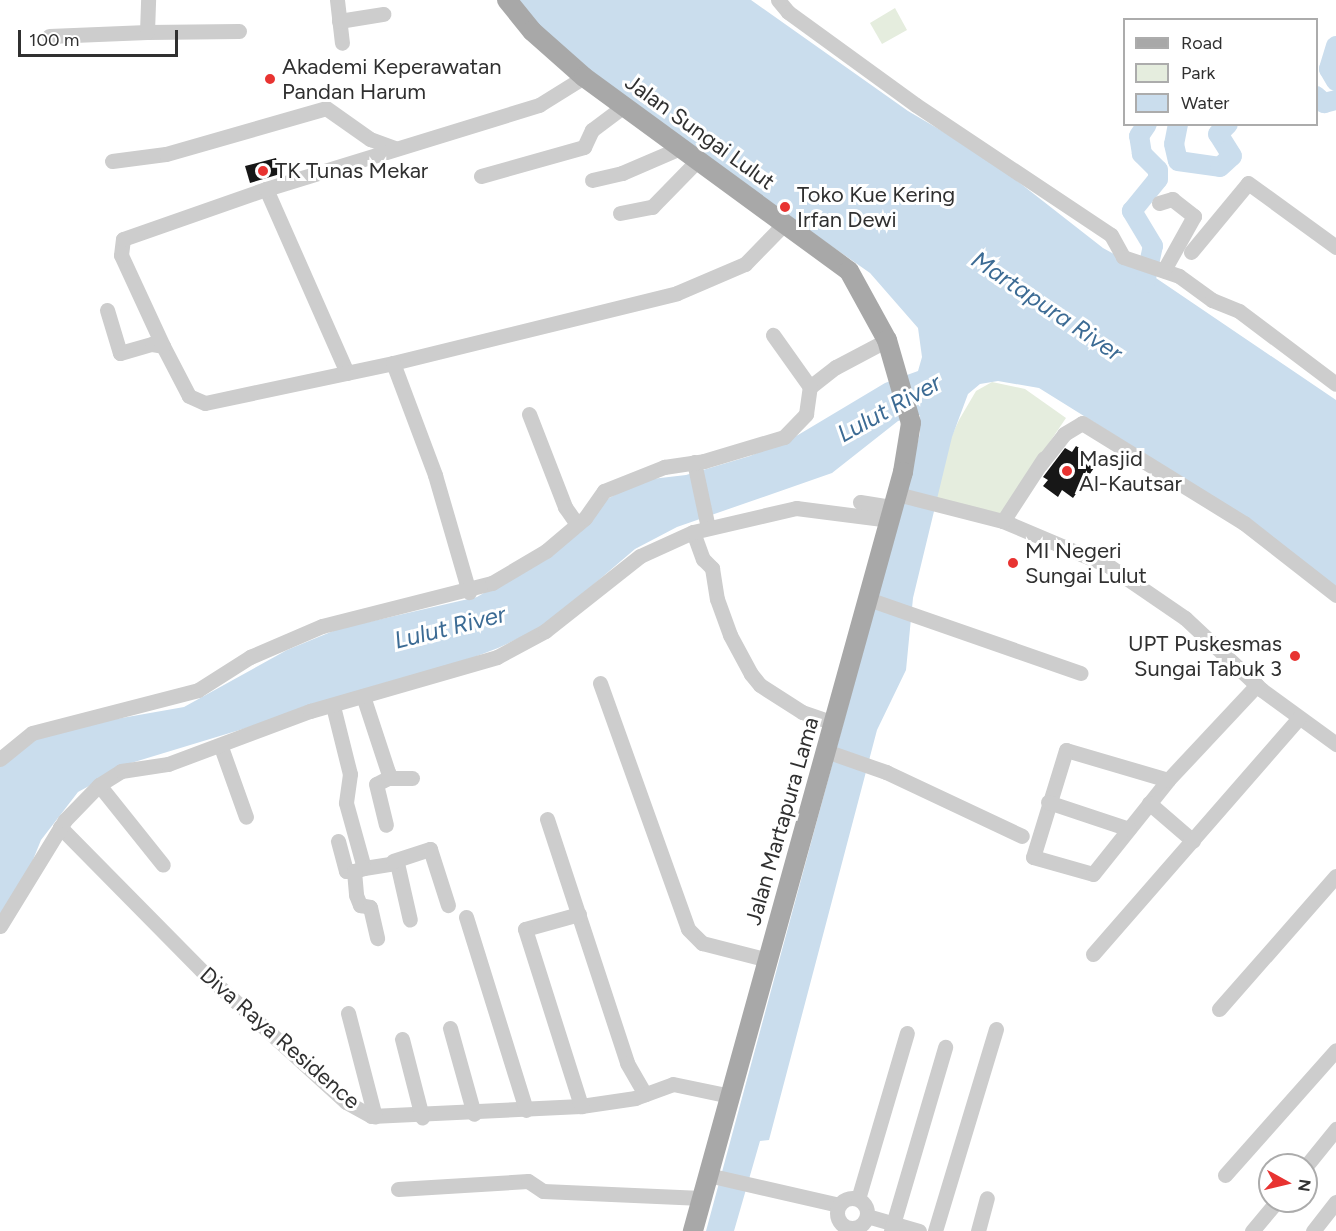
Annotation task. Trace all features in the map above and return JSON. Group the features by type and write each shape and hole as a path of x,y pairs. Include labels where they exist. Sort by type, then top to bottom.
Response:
{"main road":[{"name":"Jalan Sungai Lulut","path":"507,0 532,31 584,77 849,271 887,340 911,423"},
{"name":"Jalan Martapura Lama","path":"693,1231 702,1197 713,1177 730,1096 870,599 895,504 911,423"}],"street":[{"path":"147,32 148,0"},
{"path":"337,0 342,43"},
{"path":"778,0 916,105 1111,235 1123,257 1179,276 1212,300 1239,311 1336,384"},
{"path":"339,21 383,14"},
{"path":"49,36 239,31"},
{"path":"584,77 539,105 266,189 120,242 121,255 189,396 199,402 393,363 704,285 762,252 785,223"},
{"path":"482,176 584,147 592,130 624,106"},
{"path":"112,161 166,154 322,108 330,109 370,139 395,148"},
{"path":"592,180 622,173 680,148"},
{"path":"621,213 652,207 698,159"},
{"path":"1179,276 1195,247 1248,183 1336,248"},
{"path":"266,189 346,373"},
{"path":"1154,269 1194,216 1172,199 1159,203"},
{"path":"107,310 120,353 152,344 163,346"},
{"path":"0,759 32,733 198,690 250,657 322,626 469,592 503,579 577,524 604,491 664,466 694,465 762,447 792,433 806,414 810,387 773,335"},
{"path":"810,387 836,367 887,340"},
{"path":"393,363 435,475 469,592"},
{"path":"530,414 565,507 577,524"},
{"path":"1040,465 1064,434 1082,423 1244,523 1336,595"},
{"path":"1003,521 1063,431"},
{"path":"694,465 702,527 703,559 712,568 717,599 730,635 751,674 760,685 802,712 834,723"},
{"path":"860,502 940,506 1003,521 1058,542 1145,588 1185,618 1257,685 1336,744"},
{"path":"0,926 60,827 99,785 121,771 168,764 363,696 477,665 529,641 640,556 702,527 796,508 895,504"},
{"path":"870,599 1081,673"},
{"path":"600,683 688,929 702,943 768,960"},
{"path":"1168,780 1069,750 1031,851 1033,857 1058,867 1093,874 1168,780 1257,685"},
{"path":"363,696 390,778"},
{"path":"333,706 350,774 346,803 359,870 356,895 360,905 370,907 377,938"},
{"path":"1093,954 1299,718"},
{"path":"221,747 246,817"},
{"path":"827,752 872,767 1022,836"},
{"path":"386,825 376,784 390,778 412,783"},
{"path":"99,785 163,865"},
{"path":"1048,802 1129,829"},
{"path":"1149,803 1193,841"},
{"path":"547,819 627,1063 645,1094"},
{"name":"Diva Raya Residence","path":"60,827 121,893 306,1067 346,1102 375,1117 422,1117 581,1106 645,1094 673,1084 730,1096"},
{"path":"338,841 346,871 359,870 430,849 448,905"},
{"path":"393,861 410,920"},
{"path":"1219,1009 1336,876"},
{"path":"579,914 525,929 581,1106"},
{"path":"466,917 526,1110"},
{"path":"348,1013 375,1117"},
{"path":"450,1028 474,1114"},
{"path":"935,1231 996,1029"},
{"path":"907,1034 858,1199 867,1216 892,1227 919,1231"},
{"path":"402,1039 422,1117"},
{"path":"892,1227 945,1047"},
{"path":"1224,1175 1336,1050"},
{"path":"1317,1153 1336,1129"},
{"path":"713,1177 838,1209 849,1229 861,1224 867,1216"},
{"path":"398,1189 528,1181 543,1191 702,1197"},
{"path":"838,1209 849,1198 858,1199"},
{"path":"978,1231 987,1198"},
{"path":"1313,1231 1336,1202"},
{"path":"1252,1231 1267,1213"}],"green space":[{"path":"895,8 907,30 882,44 870,23"},
{"path":"992,382 1025,389 1066,418 1001,514 935,499 943,455 959,420 976,391"}],"water":[{"path":"514,0 751,0 908,111 988,158 1103,248 1150,274 1336,400 1336,592 1222,502 1039,388 998,381 980,384 968,394 952,437 913,598 906,670 877,730 769,1140 760,1141 734,1231 706,1231 898,521 920,433 920,415 898,421 832,473 677,527 635,549 545,626 498,648 451,666 131,763 78,792 41,840 20,892 0,922 0,767 22,746 48,731 184,707 287,650 338,629 477,597 548,555 596,505 643,480 686,475 750,456 798,435 885,383 918,371 922,357 918,328 870,273 590,77"}],"building":[{"name":"TK Tunas Mekar","path":"276,158 280,174 250,183 245,166"},
{"name":"Masjid Al-Kautsar","path":"1076,446 1084,451 1079,458 1094,468 1073,498 1062,490 1058,497 1043,486 1048,480 1043,477 1065,448 1072,452"}],"waterway":[{"path":"1336,46 1329,69 1336,81"},
{"path":"1318,98 1324,103 1336,100"},
{"path":"1145,283 1153,246 1132,211 1158,179 1158,170 1142,154 1139,136 1146,126"},
{"path":"1178,126 1174,144 1178,161 1220,167 1232,156 1218,134 1226,126"}],"place":[{"name":"Akademi Keperawatan Pandan Harum","path":"270,79"},
{"name":"TK Tunas Mekar","path":"263,171"},
{"name":"Toko Kue Kering Irfan Dewi","path":"785,207"},
{"name":"Masjid Al-Kautsar","path":"1067,471"},
{"name":"MI Negeri Sungai Lulut","path":"1013,563"},
{"name":"UPT Puskesmas Sungai Tabuk 3","path":"1295,656"}],"water label":[{"name":"Martapura River","path":"1047,306"},
{"name":"Lulut River","path":"889,408"},
{"name":"Lulut River","path":"450,627"}]}
